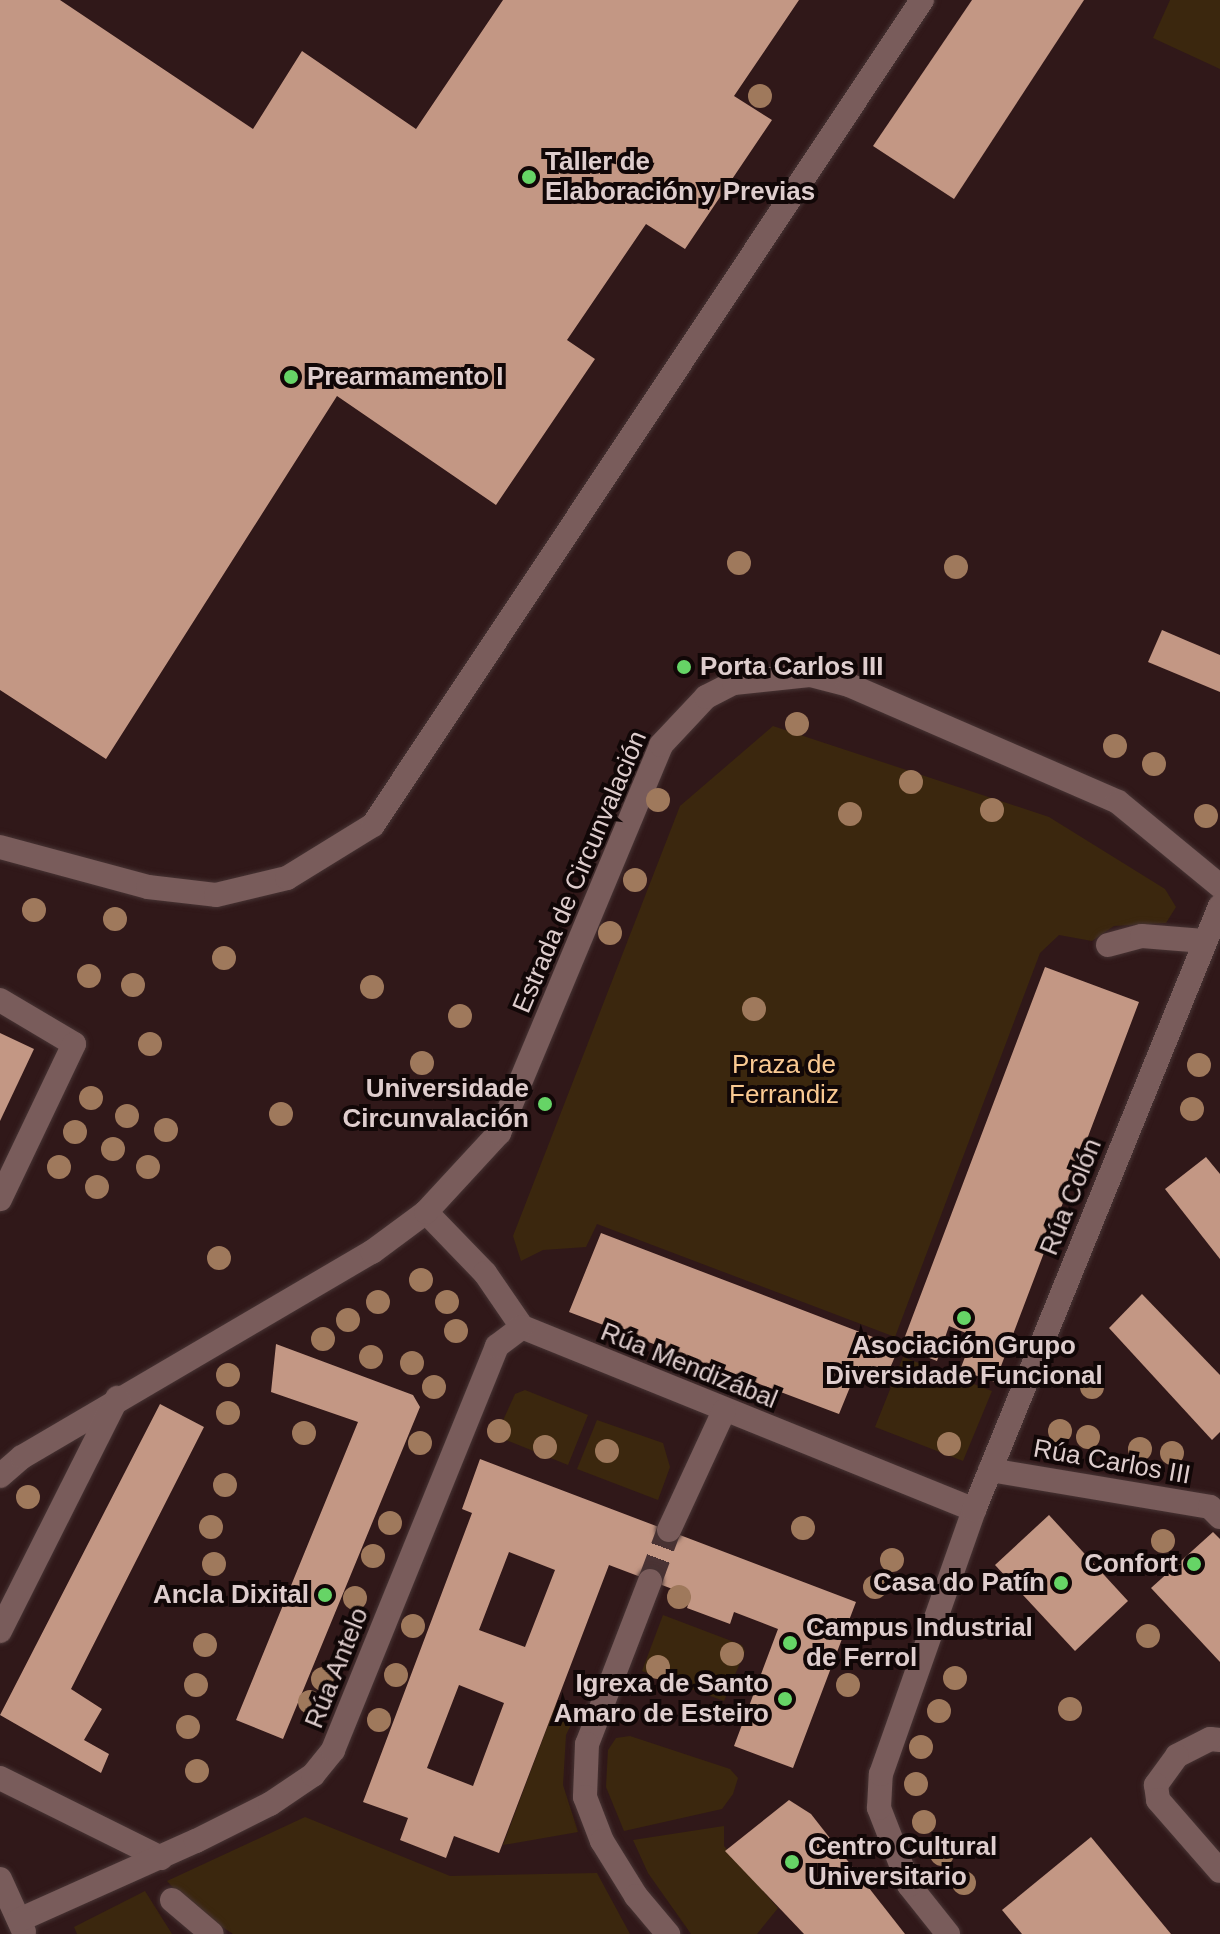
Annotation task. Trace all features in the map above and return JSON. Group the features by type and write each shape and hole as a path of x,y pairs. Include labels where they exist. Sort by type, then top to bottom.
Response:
{"street":[{"path":"0,847 148,887 216,895 287,878 373,825 922,0"},
{"name":"Estrada de Circunvalación","path":"0,1476 117,1398 372,1252 426,1212 499,1133 661,745 682,718 734,683 810,675 849,685 1118,802 1220,886"},
{"name":"Rúa Colón","path":"948,1934 909,1885 879,1808 881,1774 974,1510 1220,906"},
{"path":"1108,945 1142,936 1204,941"},
{"path":"0,1000 74,1044 0,1199"},
{"path":"426,1212 485,1273 522,1327"},
{"name":"Rúa Mendizábal","path":"522,1327 974,1510"},
{"name":"Rúa Antelo","path":"22,1927 270,1804 313,1775 333,1750 497,1346 522,1327"},
{"path":"0,1631 117,1398"},
{"path":"669,1530 724,1411"},
{"name":"Rúa Carlos III","path":"990,1470 1217,1507"},
{"path":"650,1581 587,1744 585,1797 616,1863 668,1934"},
{"path":"1220,1740 1210,1739 1177,1756 1156,1785 1158,1800 1220,1871"},
{"path":"0,1778 161,1858"},
{"path":"0,1879 22,1927"},
{"path":"172,1900 212,1934"}],"green space":[{"path":"1170,0 1220,0 1220,69 1153,38"},
{"name":"Praza de Ferrandiz","path":"773,726 1049,817 1165,889 1176,907 1166,923 1114,926 1092,941 1059,935 1040,953 895,1337 597,1224 586,1247 543,1250 521,1261 513,1236 680,806"},
{"path":"903,1357 992,1391 963,1461 875,1427"},
{"path":"525,1390 588,1415 568,1465 496,1436 515,1394"},
{"path":"597,1420 663,1443 670,1467 658,1500 577,1469"},
{"path":"663,1615 742,1645 745,1651 724,1701 642,1671"},
{"path":"556,1704 578,1710 566,1735 563,1785 578,1832 503,1845"},
{"path":"630,1736 730,1769 738,1778 733,1794 722,1809 624,1831 606,1787 608,1750 616,1738"},
{"path":"305,1817 450,1876 597,1873 630,1934 233,1934 190,1906 167,1881"},
{"path":"724,1826 724,1846 778,1908 757,1934 691,1934 648,1873 633,1840"},
{"path":"145,1891 172,1934 77,1934 74,1927"}],"building":[{"name":"Prearmamento I","path":"0,0 60,0 253,129 302,51 416,129 503,0 799,0 734,96 772,120 685,249 646,224 567,340 595,359 496,505 337,396 106,759 0,690"},
{"path":"972,0 1084,0 954,199 873,146"},
{"path":"1162,630 1220,655 1220,692 1148,662"},
{"path":"1045,967 1139,1002 995,1382 960,1370 973,1336 949,1326 937,1361 901,1347"},
{"path":"0,1033 34,1049 0,1121"},
{"path":"1206,1157 1220,1174 1220,1259 1165,1189"},
{"path":"601,1233 899,1347 885,1380 857,1370 839,1414 569,1312"},
{"path":"1142,1294 1220,1375 1220,1432 1212,1440 1109,1328"},
{"path":"276,1344 413,1395 420,1407 283,1739 236,1720 358,1422 271,1392"},
{"path":"160,1404 204,1427 71,1689 102,1709 84,1740 109,1754 101,1773 0,1715"},
{"path":"480,1459 856,1602 793,1768 734,1746 778,1629 734,1612 730,1624 687,1608 691,1596 609,1565 499,1853 454,1836 446,1858 400,1840 408,1818 363,1802 472,1513 462,1509","holes":["509,1552 555,1570 525,1647 479,1630","459,1685 504,1703 473,1786 427,1768"]},
{"name":"Casa do Patín","path":"1049,1515 1128,1601 1075,1651 995,1565"},
{"path":"1213,1532 1220,1539 1220,1662 1151,1588"},
{"name":"Centro Cultural Universitario","path":"789,1800 811,1814 905,1934 804,1934 725,1851"},
{"path":"1091,1837 1171,1934 1022,1934 1002,1910"}],"tunnel":[{"path":"650,1581 669,1530"}],"place":[{"name":"Taller de Elaboración y Previas","path":"529,177"},
{"name":"Prearmamento I","path":"291,377"},
{"name":"Porta Carlos III","path":"684,667"},
{"name":"Universidade Circunvalación","path":"545,1104"},
{"name":"Asociación Grupo Diversidade Funcional","path":"964,1318"},
{"name":"Confort","path":"1194,1564"},
{"name":"Casa do Patín","path":"1061,1583"},
{"name":"Ancla Dixital","path":"325,1595"},
{"name":"Campus Industrial de Ferrol","path":"790,1643"},
{"name":"Igrexa de Santo Amaro de Esteiro","path":"785,1699"},
{"name":"Centro Cultural Universitario","path":"792,1862"}]}
